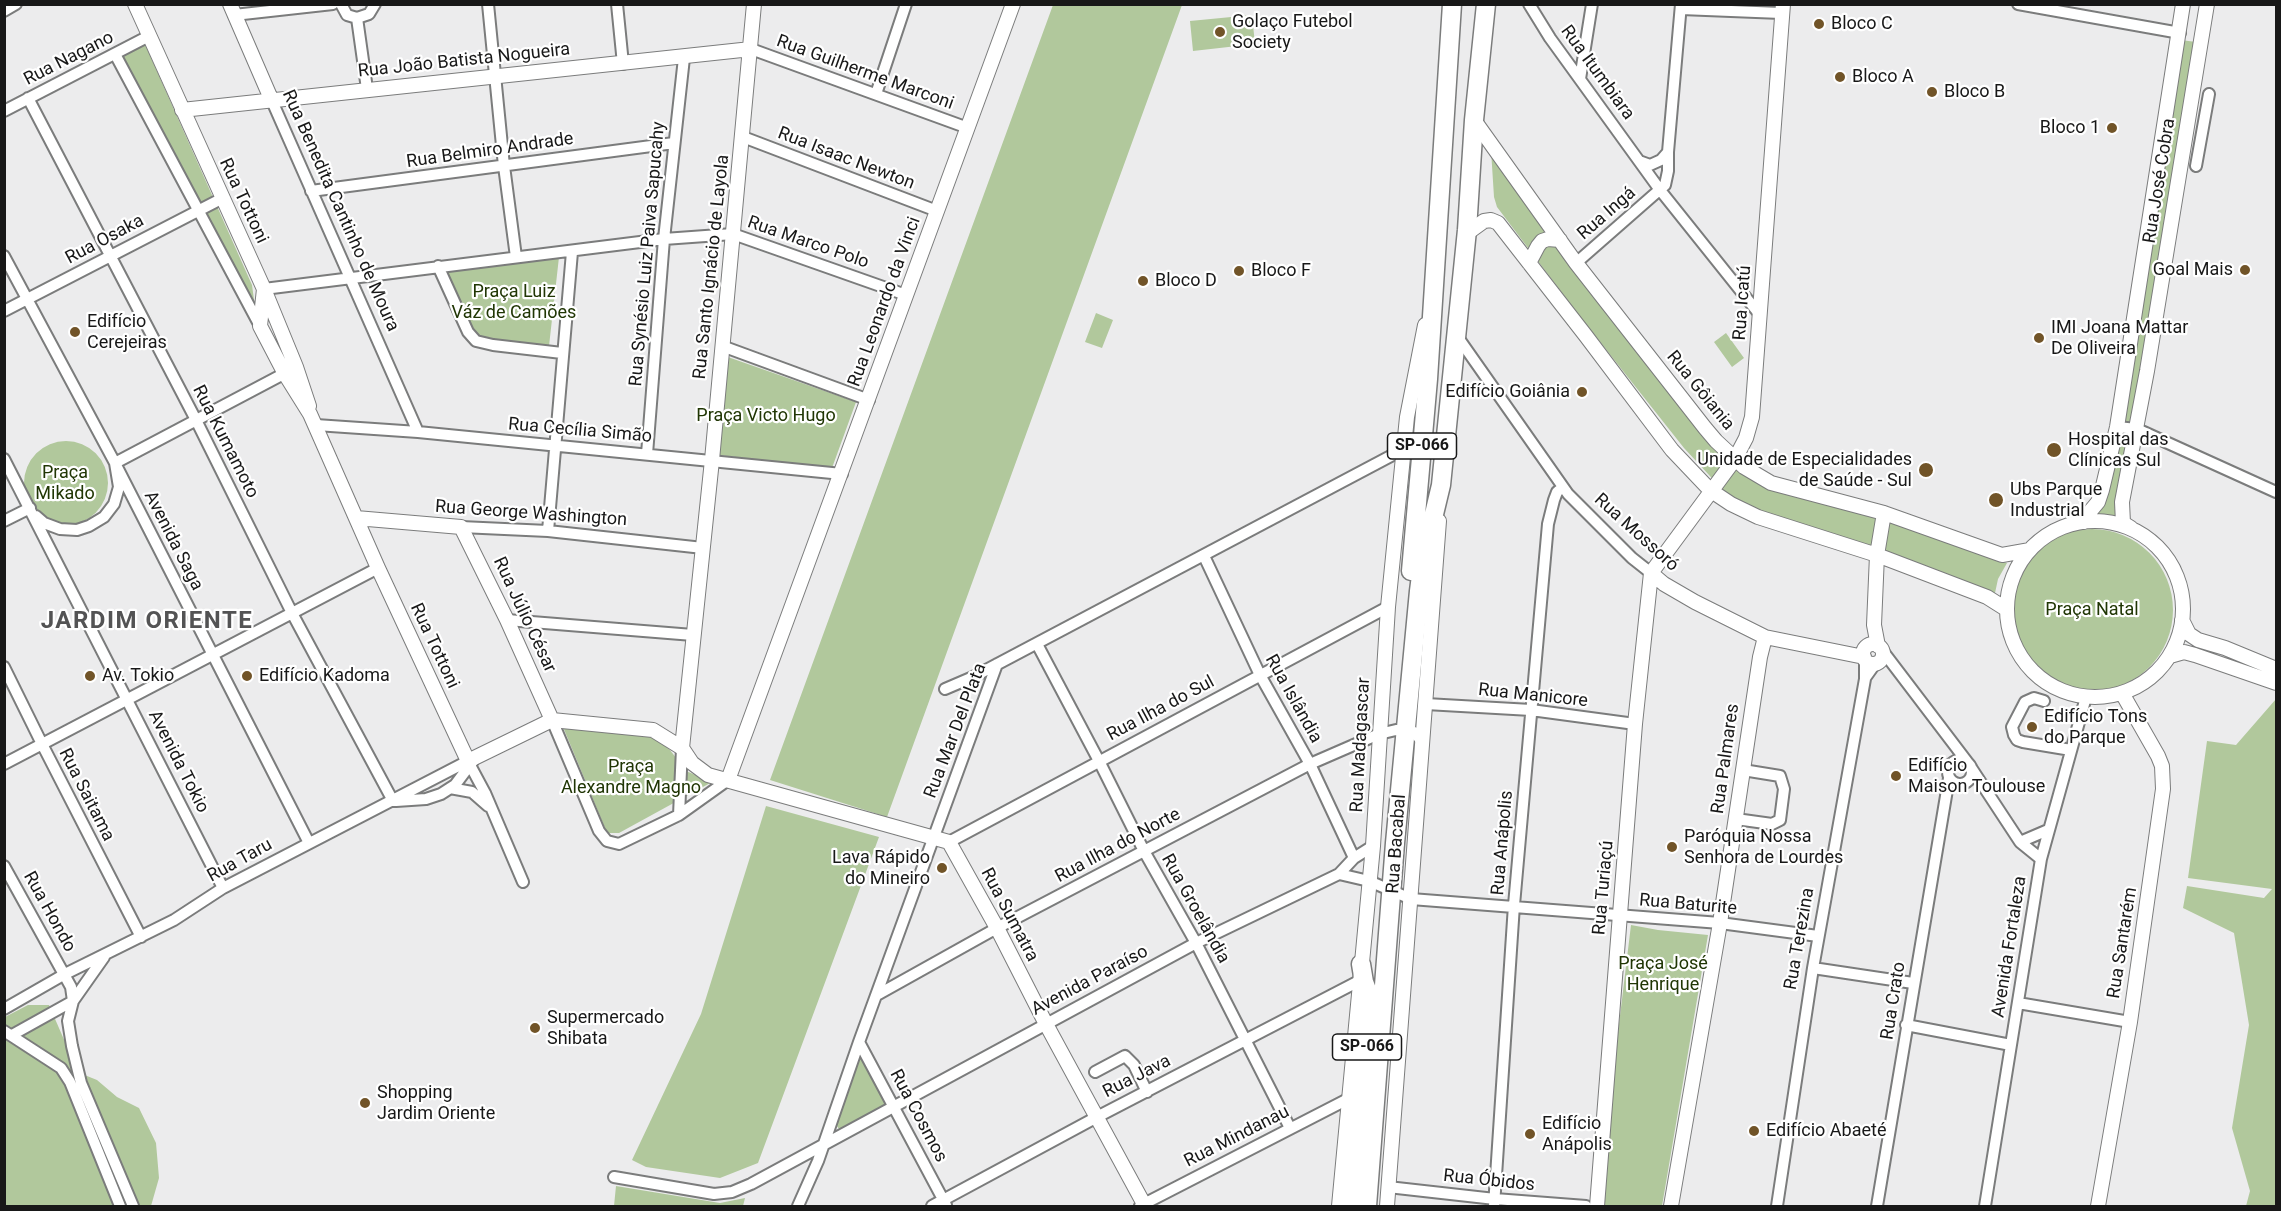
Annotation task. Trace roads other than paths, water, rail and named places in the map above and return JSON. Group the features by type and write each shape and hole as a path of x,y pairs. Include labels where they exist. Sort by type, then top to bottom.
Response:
{"main road":[{"name":"SP-066","path":"1367,1206 1394,732 1428,379 1453,4"},
{"name":"SP-066","path":"1394,732 1421,571 1441,485 1453,382 1474,120 1486,4"},
{"path":"1428,379 1441,383 1453,382"},
{"name":"SP-066","path":"1351,1206 1384,885"},
{"path":"1360,972 1372,1002"}],"street":[{"path":"4,10 16,4"},
{"name":"Rua Tottoni","path":"135,4 221,199 264,289 290,370 378,568 472,760 523,882"},
{"path":"232,10 333,4"},
{"path":"341,4 347,15 357,18 369,14 375,4"},
{"path":"488,4 504,166 516,257"},
{"path":"617,4 623,64"},
{"name":"Rua Santo Ignácio de Layola","path":"682,748 712,460 754,4"},
{"path":"876,94 906,4"},
{"name":"Rua Leonardo da Vinci","path":"728,780 1013,4"},
{"name":"Rua Itumbiara","path":"1529,4 1660,190"},
{"path":"1580,79 1592,4"},
{"path":"2018,4 2201,37"},
{"name":"Rua José Cobra","path":"2084,522 2098,502 2117,427 2183,4"},
{"name":"Rua José Cobra","path":"2138,533 2123,523 2121,512 2137,429 2206,4"},
{"path":"1760,315 1660,190 1665,185 1667,176 1681,7 1782,9"},
{"name":"Rua Icatú","path":"1651,573 1735,459 1746,438 1752,417 1782,9"},
{"name":"Rua Benedita Cantinho de Moura","path":"232,10 418,432"},
{"path":"357,18 367,89"},
{"name":"Rua Nagano","path":"4,111 149,36"},
{"name":"Rua João Batista Nogueira","path":"182,110 367,89 684,58 751,49"},
{"name":"Rua Guilherme Marconi","path":"751,49 968,129"},
{"name":"Rua Tottoni","path":"115,54 260,326 290,370"},
{"name":"Rua Synésio Luiz Paiva Sapucahy","path":"647,454 664,239 684,58"},
{"path":"2196,166 2209,94"},
{"name":"Rua Kumamoto","path":"28,98 196,420 292,614 393,801"},
{"name":"Rua Gôiania","path":"1474,120 1576,263 1705,428 1735,459 1770,483 1884,513 2002,555 2030,550"},
{"name":"Rua Isaac Newton","path":"742,137 937,211"},
{"name":"Rua Belmiro Andrade","path":"311,191 674,143"},
{"path":"1639,161 1650,165 1660,160 1668,152"},
{"name":"Rua Ingá","path":"1576,263 1660,190"},
{"name":"Rua Osaka","path":"4,311 221,199"},
{"path":"1466,234 1484,221 1491,220 1498,223 1672,450 1710,490 1731,504 1758,517 1876,555 1987,597 2006,609"},
{"path":"260,326 264,289 664,239 733,234"},
{"name":"Rua Marco Polo","path":"733,234 906,295"},
{"path":"1529,263 1542,241 1560,240"},
{"path":"548,531 572,252"},
{"name":"Avenida Saga","path":"4,256 115,463 309,843"},
{"path":"438,266 468,332 476,341 562,353"},
{"name":"Rua Madagascar","path":"1339,1206 1360,972 1384,885 1373,846 1379,776 1394,732 1388,607 1407,417 1433,287"},
{"name":"Rua Mossoró","path":"1456,336 1563,487 1586,513 1664,584 1765,637 1873,655"},
{"path":"722,346 869,400"},
{"path":"4,521 32,511 44,523 60,529 77,530 89,526 104,517 114,504 119,487 115,463 290,370"},
{"name":"Rua Cecília Simão","path":"313,419 418,432 842,474"},
{"path":"2117,427 2137,429 2277,492"},
{"name":"Rua Mar Del Plata","path":"798,1206 997,664 1404,450"},
{"name":"Avenida Tokio","path":"4,459 223,888"},
{"name":"Rua Bacabal","path":"1387,1206 1441,485"},
{"name":"Rua Anápolis","path":"1495,1203 1514,905 1548,524 1557,492 1563,487"},
{"name":"Rua Terezina","path":"1777,1206 1812,968 1864,679 1873,655 1876,555 1884,513"},
{"name":"Rua George Washington","path":"356,518 461,527 548,531 703,548"},
{"path":"2084,522 2112,524 2138,533 2155,545 2168,561 2178,579 2183,599 2182,620 2178,639 2170,656 2157,672 2140,685 2122,693 2086,697 2061,691 2038,678 2021,658 2010,635 2006,609 2009,588 2017,567 2030,550 2046,537 2060,529 2084,522"},
{"name":"Rua Júlio César","path":"461,527 507,620 552,720"},
{"name":"Rua Islândia","path":"1204,556 1260,675 1310,764 1354,858"},
{"path":"4,764 378,568"},
{"name":"Rua Turiaçú","path":"1597,1206 1635,724 1651,573"},
{"name":"Rua Ilha do Sul","path":"950,842 1388,607"},
{"path":"507,620 693,635"},
{"path":"2182,620 2189,634 2198,640 2277,669"},
{"name":"Rua Palmares","path":"1671,1206 1720,923 1765,637"},
{"name":"Rua Groelândia","path":"1036,644 1100,761 1144,851 1196,943 1290,1128"},
{"path":"2170,656 2184,652 2277,683"},
{"path":"1873,655 1896,668 1945,736 1970,766 2020,842 2041,860"},
{"path":"945,689 997,664"},
{"name":"Rua Saitama","path":"4,667 141,937"},
{"name":"Rua Santarém","path":"2098,1206 2130,1022 2163,789 2162,766 2158,756 2122,693"},
{"name":"Avenida Fortaleza","path":"1985,1206 2041,860 2086,697"},
{"path":"2044,701 2034,698 2025,702 2012,727 2014,735 2017,740 2023,742 2071,750"},
{"name":"Rua Manicore","path":"1426,704 1531,710 1635,724"},
{"path":"728,780 679,815 619,844 607,841 599,831 552,720 653,730 682,748 692,763 708,775 728,780 932,838 950,842"},
{"name":"Rua Taru","path":"4,1009 65,974 174,920 223,888 552,720"},
{"path":"1394,732 1414,732 1423,743"},
{"name":"Rua Ilha do Norte","path":"877,995 998,928 1310,764 1394,732"},
{"path":"1945,736 1951,764 1948,771 1949,778 1955,783 1965,783 1985,790"},
{"path":"679,815 682,748"},
{"name":"Rua Taru","path":"393,801 441,794 450,788 472,760"},
{"path":"1951,764 1961,760 1970,766"},
{"path":"1945,802 1971,777 1970,766"},
{"path":"1736,819 1772,824 1780,820 1784,789 1780,776 1743,770"},
{"name":"Rua Crato","path":"1877,1206 1949,778"},
{"path":"429,781 432,797"},
{"path":"450,788 472,792 491,808"},
{"path":"2020,842 2048,830"},
{"name":"Rua Sumatra","path":"950,842 998,928 1046,1024 1143,1206"},
{"name":"Avenida Paraíso","path":"614,1177 714,1194 732,1192 821,1147 1196,943 1338,874 1354,858 1373,846"},
{"name":"Rua Hondo","path":"4,866 65,974 71,987 73,1001"},
{"path":"1384,885 1413,869"},
{"name":"Rua Baturite","path":"1338,874 1384,885 1411,898 1720,923 1818,936"},
{"name":"Rua Taru","path":"8,1033 73,1001 106,954"},
{"path":"1812,968 1913,983"},
{"name":"Rua Java","path":"932,1206 945,1203 1360,972"},
{"path":"73,1001 68,1021 81,1083 133,1206"},
{"path":"2019,1003 2130,1022"},
{"path":"1906,1025 2011,1046"},
{"path":"8,1033 62,1068 70,1082 120,1206"},
{"name":"Rua Cosmos","path":"859,1042 945,1203"},
{"path":"1095,1072 1125,1056 1134,1065 1147,1092"},
{"name":"Rua Mindanau","path":"1143,1206 1350,1098"},
{"name":"Rua Óbidos","path":"1389,1187 1495,1203 1586,1206"}],"place":[{"name":"Bloco C","path":"1819,24"},
{"name":"Golaço Futebol Society","path":"1220,32"},
{"name":"Bloco A","path":"1840,77"},
{"name":"Bloco B","path":"1932,92"},
{"name":"Bloco 1","path":"2112,128"},
{"name":"Goal Mais","path":"2245,270"},
{"name":"Bloco F","path":"1239,271"},
{"name":"Bloco D","path":"1143,281"},
{"name":"Edifício Cerejeiras","path":"75,332"},
{"name":"IMI Joana Mattar De Oliveira","path":"2039,338"},
{"name":"Edifício Goiânia","path":"1582,392"},
{"name":"Hospital das Clínicas Sul","path":"2054,450"},
{"name":"Unidade de Especialidades de Saúde - Sul","path":"1926,470"},
{"name":"Ubs Parque Industrial","path":"1996,500"},
{"name":"Av. Tokio","path":"90,676"},
{"name":"Edifício Kadoma","path":"247,676"},
{"name":"Edifício Tons do Parque","path":"2032,727"},
{"name":"Edifício Maison Toulouse","path":"1896,776"},
{"name":"Paróquia Nossa Senhora de Lourdes","path":"1672,847"},
{"name":"Lava Rápido do Mineiro","path":"942,868"},
{"name":"Supermercado Shibata","path":"535,1028"},
{"name":"Shopping Jardim Oriente","path":"365,1103"},
{"name":"Edifício Abaeté","path":"1754,1131"},
{"name":"Edifício Anápolis","path":"1530,1134"}],"district":[{"name":"JARDIM ORIENTE","path":"147,622"}],"park label":[{"name":"Praça Luiz Váz de Camões","path":"514,302"},
{"name":"Praça Victo Hugo","path":"766,416"},
{"name":"Praça Mikado","path":"65,483"},
{"name":"Praça Natal","path":"2092,610"},
{"name":"Praça Alexandre Magno","path":"631,777"},
{"name":"Praça José Henrique","path":"1663,974"}]}
